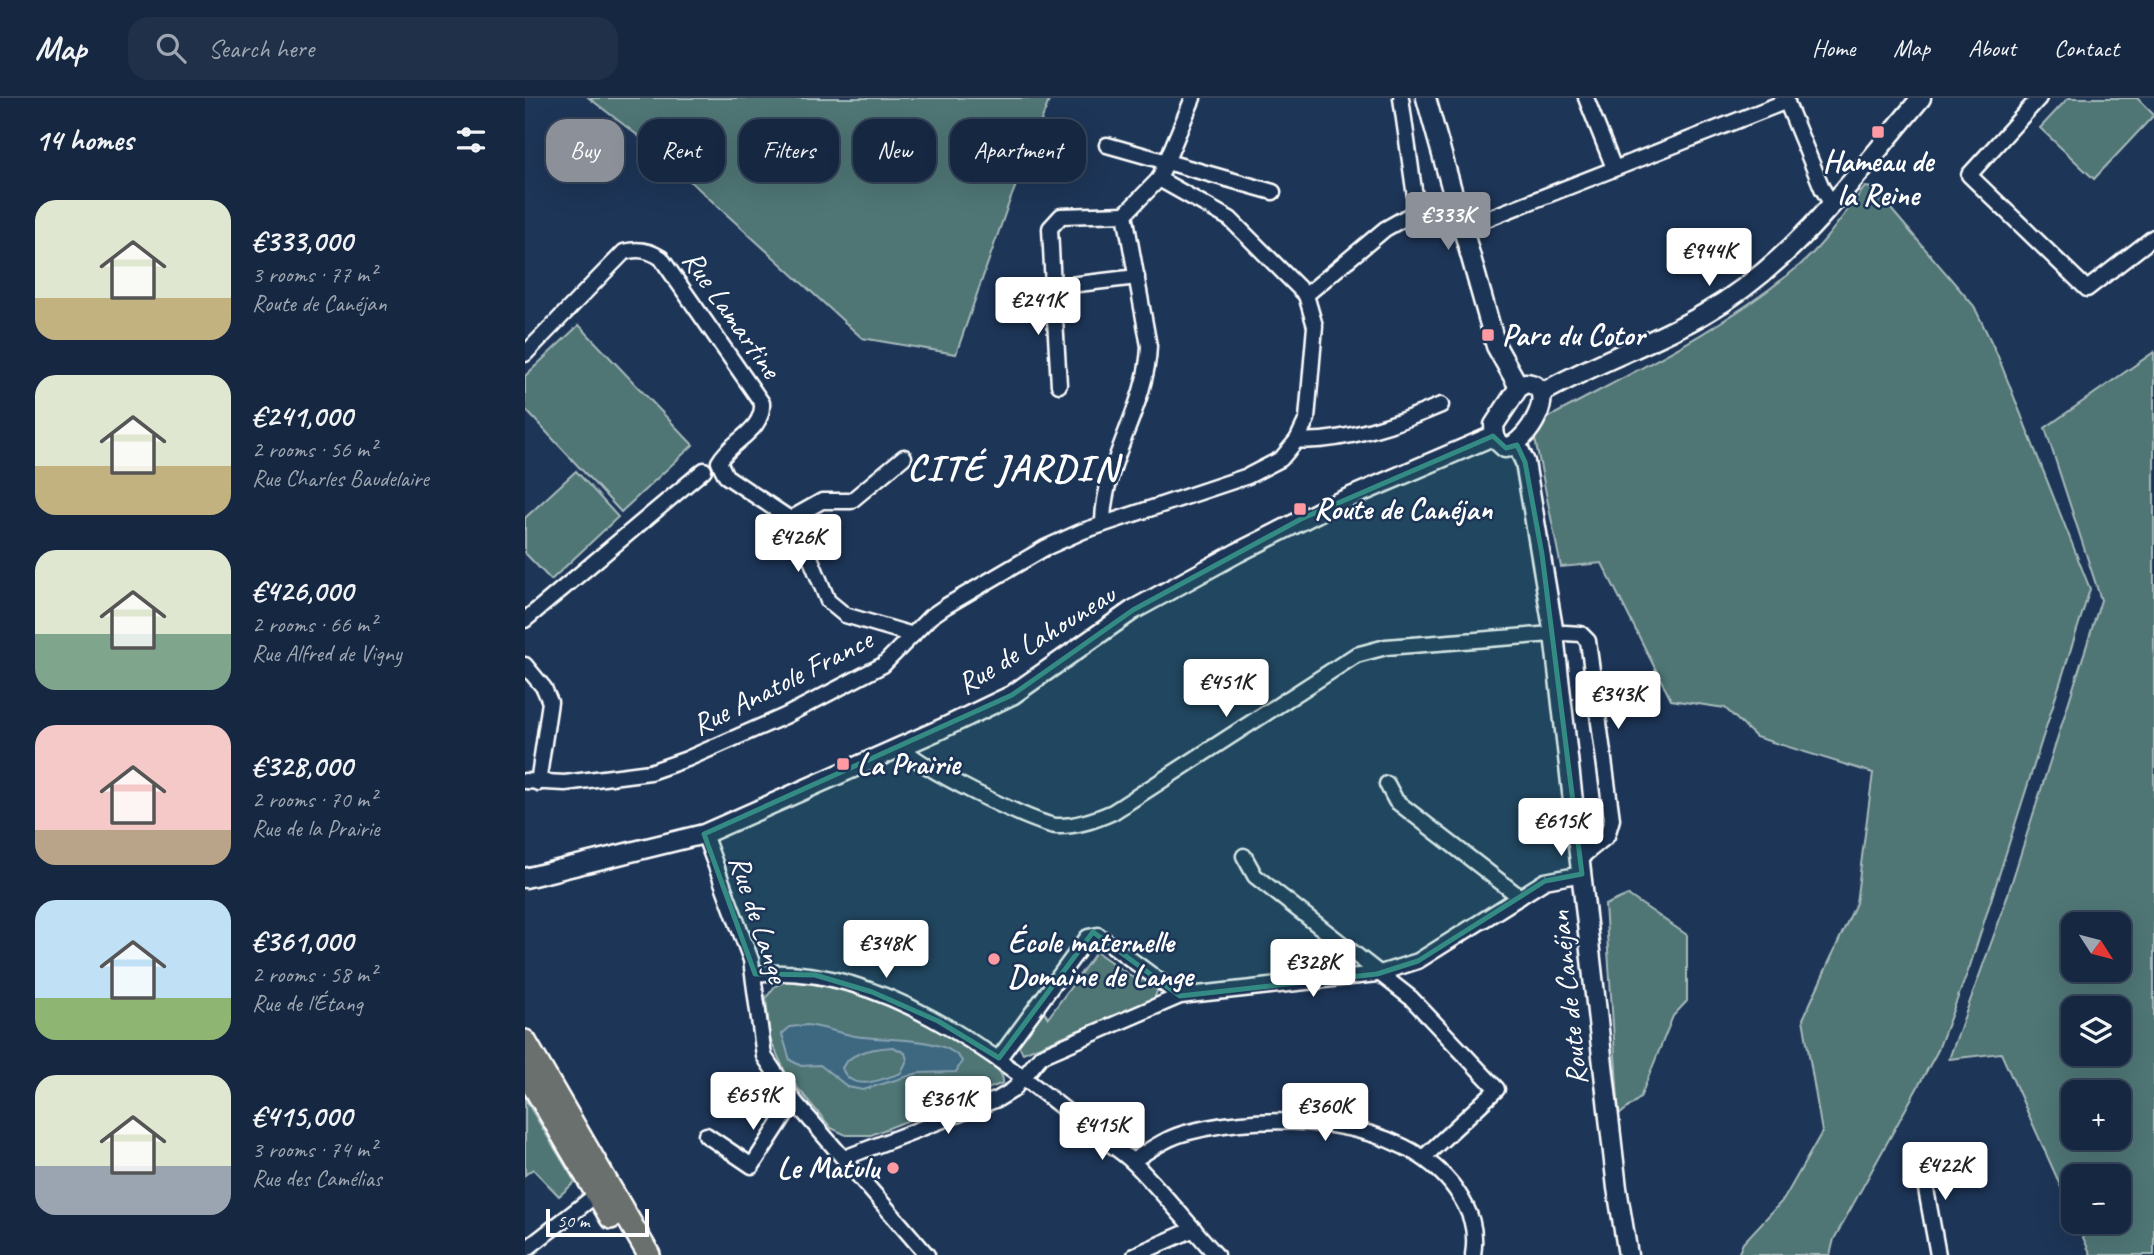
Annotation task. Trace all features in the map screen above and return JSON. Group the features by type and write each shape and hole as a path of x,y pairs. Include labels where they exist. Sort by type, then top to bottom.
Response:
{"main road":[{"path":"525,1041 633,1255"},
{"path":"525,1072 602,1190 649,1255"}],"street":[{"path":"1059,385 1050,228 1054,220 1061,216 1125,214 1159,179 1193,98"},
{"path":"1401,98 1417,211"},
{"path":"1426,98 1453,202 1496,346 1518,387"},
{"path":"1586,98 1614,168"},
{"path":"1542,393 1695,319 1725,301 1768,269 1831,203 1921,98"},
{"path":"2039,98 1969,176 2087,289 2154,237"},
{"path":"1461,229 1786,100 1822,188 1831,203"},
{"path":"1107,145 1273,192"},
{"path":"1159,179 1230,219 1306,295 1385,229 1417,211 1453,202"},
{"path":"1103,524 1105,487 1131,419 1148,360 1125,214"},
{"name":"Rue Lamartine","path":"525,354 624,252 634,249 651,251 661,258 762,403 763,414 754,428 726,450 719,462 726,475 790,519"},
{"path":"1053,287 1137,277"},
{"name":"Rue Anatole France","path":"532,782 565,783 650,772 687,759 785,716 883,665 946,606 1045,548 1103,524 1268,468 1281,459 1297,440 1307,419 1315,326 1306,295"},
{"path":"1529,383 1542,393 1541,406 1517,445 1505,448 1493,436 1494,425 1518,387 1529,383"},
{"path":"1297,440 1317,442 1413,416 1441,405"},
{"name":"Rue de Lahouneau","path":"525,877 704,834 903,747 1012,695 1133,610 1237,553 1332,505 1493,436"},
{"name":"Route de Canéjan","path":"1517,445 1525,462 1554,634 1617,1188 1628,1255"},
{"path":"904,457 851,501 822,501 790,519 803,540 828,601 845,615 913,635"},
{"path":"525,621 704,470"},
{"path":"843,1158 998,1099 1013,1090 1041,1056 1180,996 1377,974 1418,961 1520,897 1581,866 1608,836 1612,818 1588,641 1581,634 1386,647 1356,655 1114,812 1079,824 1056,825 1036,821 942,775 907,754 903,747"},
{"path":"525,665 544,688 551,702 532,782"},
{"path":"1387,784 1396,802 1520,897"},
{"name":"Rue de Lange","path":"704,834 755,974 764,1056 794,1101 927,1255"},
{"path":"1244,856 1255,876 1411,998 1497,1089 1424,1157"},
{"name":"Rue de Lahouneau","path":"525,869 556,868"},
{"name":"Rue de Lahouneau","path":"525,887 556,868"},
{"path":"999,1058 1088,937 1098,935 1180,996"},
{"path":"755,974 781,971 815,975 871,992 938,1021 999,1058 1132,1161 1216,1255"},
{"path":"706,1135 752,1166 794,1101"},
{"path":"1132,1161 1163,1141 1187,1132 1260,1122 1349,1128 1399,1144 1424,1157 1449,1180 1471,1217 1476,1237 1473,1255"},
{"path":"1920,1156 1938,1255"},
{"path":"525,1250 602,1190"},
{"path":"1135,1255 1193,1229"}],"highlighted area":[{"path":"1493,436 1506,448 1517,445 1525,462 1542,554 1582,874 1545,881 1418,961 1377,974 1180,996 1093,932 999,1058 938,1021 872,992 815,975 755,974 704,834 1012,695 1133,610 1301,519 1471,443"}],"green space":[{"path":"589,98 1050,98 1042,119 950,119 950,182 1017,182 956,354 862,338 691,182 725,182 725,119 638,119 638,136 624,125 624,119 616,119"},
{"path":"2068,98 2137,98 2154,115 2094,179 2040,128"},
{"path":"1865,187 1873,188 1974,306 1997,354 2090,589 1970,966 1937,1052 1834,1239 1830,1255 1738,1255 1743,1243 1784,1199 1822,1132 1803,1019 1856,903 1873,773 1756,737 1725,708 1671,700 1602,563 1561,567 1534,434 1542,422 1713,328 1772,287 1818,247"},
{"path":"579,325 693,445 621,512 525,409 525,376"},
{"path":"2154,352 2154,1255 2091,1255 2081,1234 2131,1234 2131,1164 2061,1164 2061,1187 2001,1053 1949,1059 2002,913 2101,600 2045,428"},
{"path":"576,471 618,517 551,580 525,553 525,518"},
{"path":"1628,895 1687,935 1687,1001 1673,1016 1640,1098 1619,1115 1605,905"},
{"path":"1094,941 1107,947 1098,953 1138,981 1148,977 1159,986 1154,999 1023,1053 1017,1043 1042,1008 1048,1018 1094,955 1090,943"},
{"path":"788,980 846,990 909,1015 962,1042 984,1057 999,1071 1003,1083 871,1135 846,1135 831,1128 786,1074 770,1039 766,998 775,986"},
{"path":"525,1099 575,1182 559,1196 533,1169 525,1175"}],"water":[{"path":"807,1025 855,1036 929,1043 954,1053 962,1061 956,1072 918,1073 863,1090 848,1087 820,1065 801,1066 790,1060 782,1034 790,1027","holes":["893,1047 905,1053 907,1060 901,1073 876,1081 852,1080 842,1068 857,1054 872,1050"]}],"place":[{"name":"Hameau de la Reine","path":"1878,132"},
{"name":"Parc du Cotor","path":"1488,335"},
{"name":"Route de Canéjan","path":"1300,509"},
{"name":"La Prairie","path":"843,764"},
{"name":"École maternelle Domaine de Lange","path":"994,959"},
{"name":"Le Matulu","path":"893,1168"}],"district":[{"name":"CITÉ JARDIN","path":"1013,467"}]}
